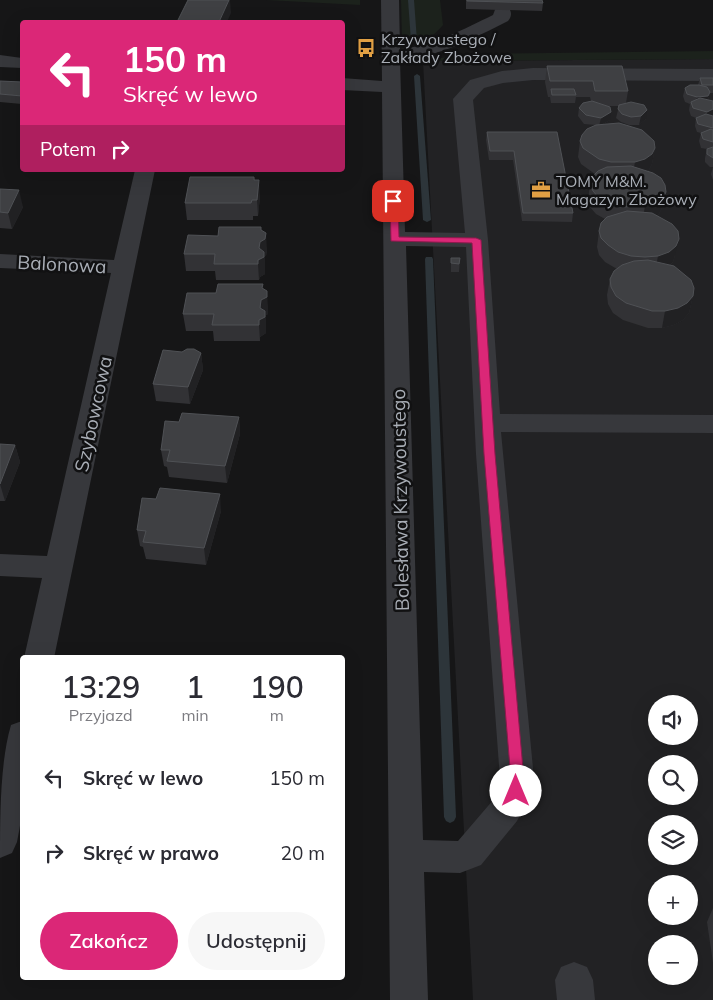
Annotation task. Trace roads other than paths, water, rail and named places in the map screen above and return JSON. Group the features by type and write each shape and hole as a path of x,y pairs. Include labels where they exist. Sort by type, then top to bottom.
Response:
{"street":[{"name":"Bolesława Krzywoustego","path":"390,0 408,856 409,1000"},
{"path":"391,55 405,55 445,46 502,17 502,11"},
{"path":"0,61 20,63"},
{"path":"408,856 460,857 469,854 512,803 517,780 487,423 476,240 463,99 477,84 502,77 533,74 713,75"},
{"path":"345,84 391,87"},
{"name":"Szybowcowa","path":"40,655 58,568 74,505 145,172"},
{"path":"394,239 476,240"},
{"name":"Balonowa","path":"0,261 124,268"},
{"path":"487,423 713,424"},
{"path":"0,565 58,568"},
{"path":"0,842 20,745"}],"waterway":[{"path":"411,0 414,41"},
{"path":"417,76 427,220"},
{"path":"429,259 450,817"}],"place":[{"name":"Krzywoustego / Zakłady Zbożowe","path":"366,48"},
{"name":"TOMY M&M. Magazyn Zbożowy","path":"541,190"}]}
